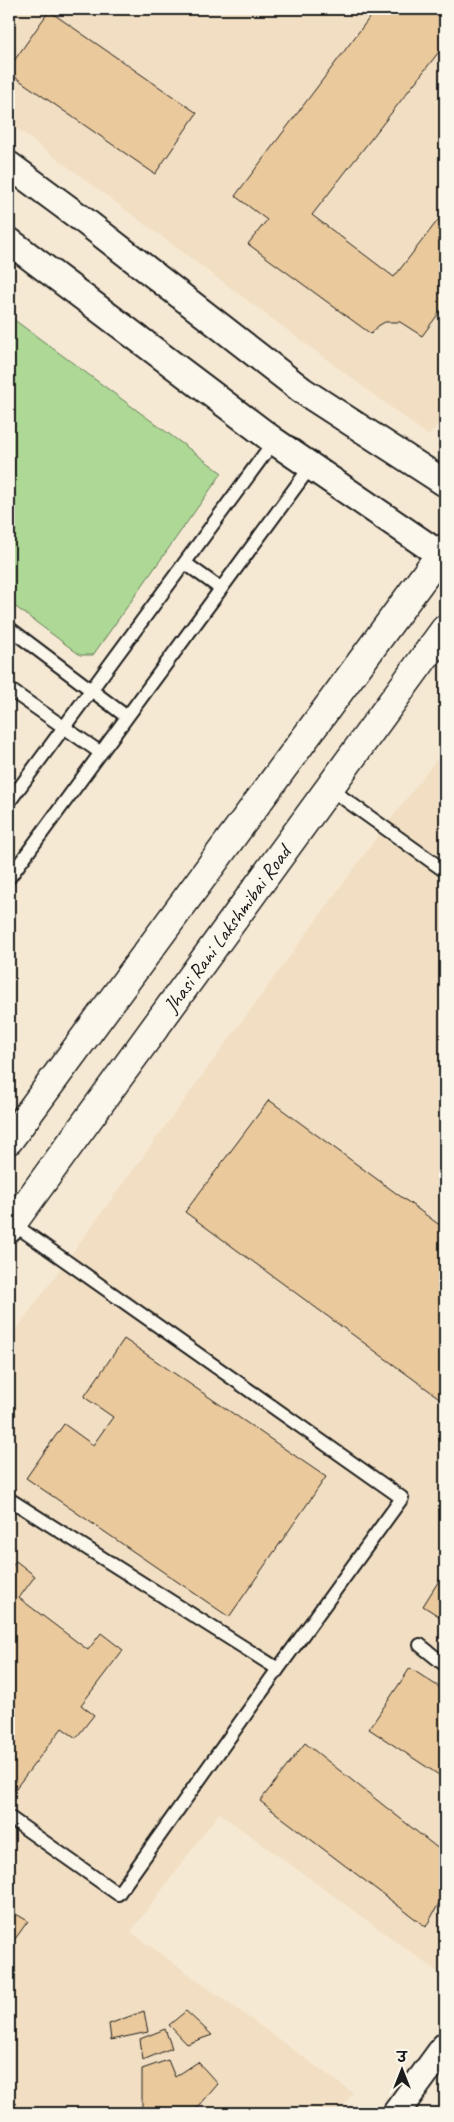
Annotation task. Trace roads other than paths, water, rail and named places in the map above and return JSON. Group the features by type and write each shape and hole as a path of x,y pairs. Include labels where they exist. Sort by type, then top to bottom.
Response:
{"main road":[{"path":"9,1140 444,554"},
{"name":"Jhasi Rani Lakshmibai Road","path":"11,1226 445,629"}],"street":[{"path":"9,165 86,222 302,391 445,483"},
{"path":"9,241 274,441 444,554"},
{"path":"396,2113 445,2046"}],"lane":[{"path":"9,802 274,441"},
{"path":"9,878 311,466"},
{"path":"185,563 221,589"},
{"path":"9,628 90,691 127,717"},
{"path":"9,689 101,752"},
{"path":"329,788 445,871"},
{"path":"9,1816 118,1894 402,1498 11,1226"},
{"path":"9,1499 278,1669"},
{"path":"420,1645 445,1664"}]}
